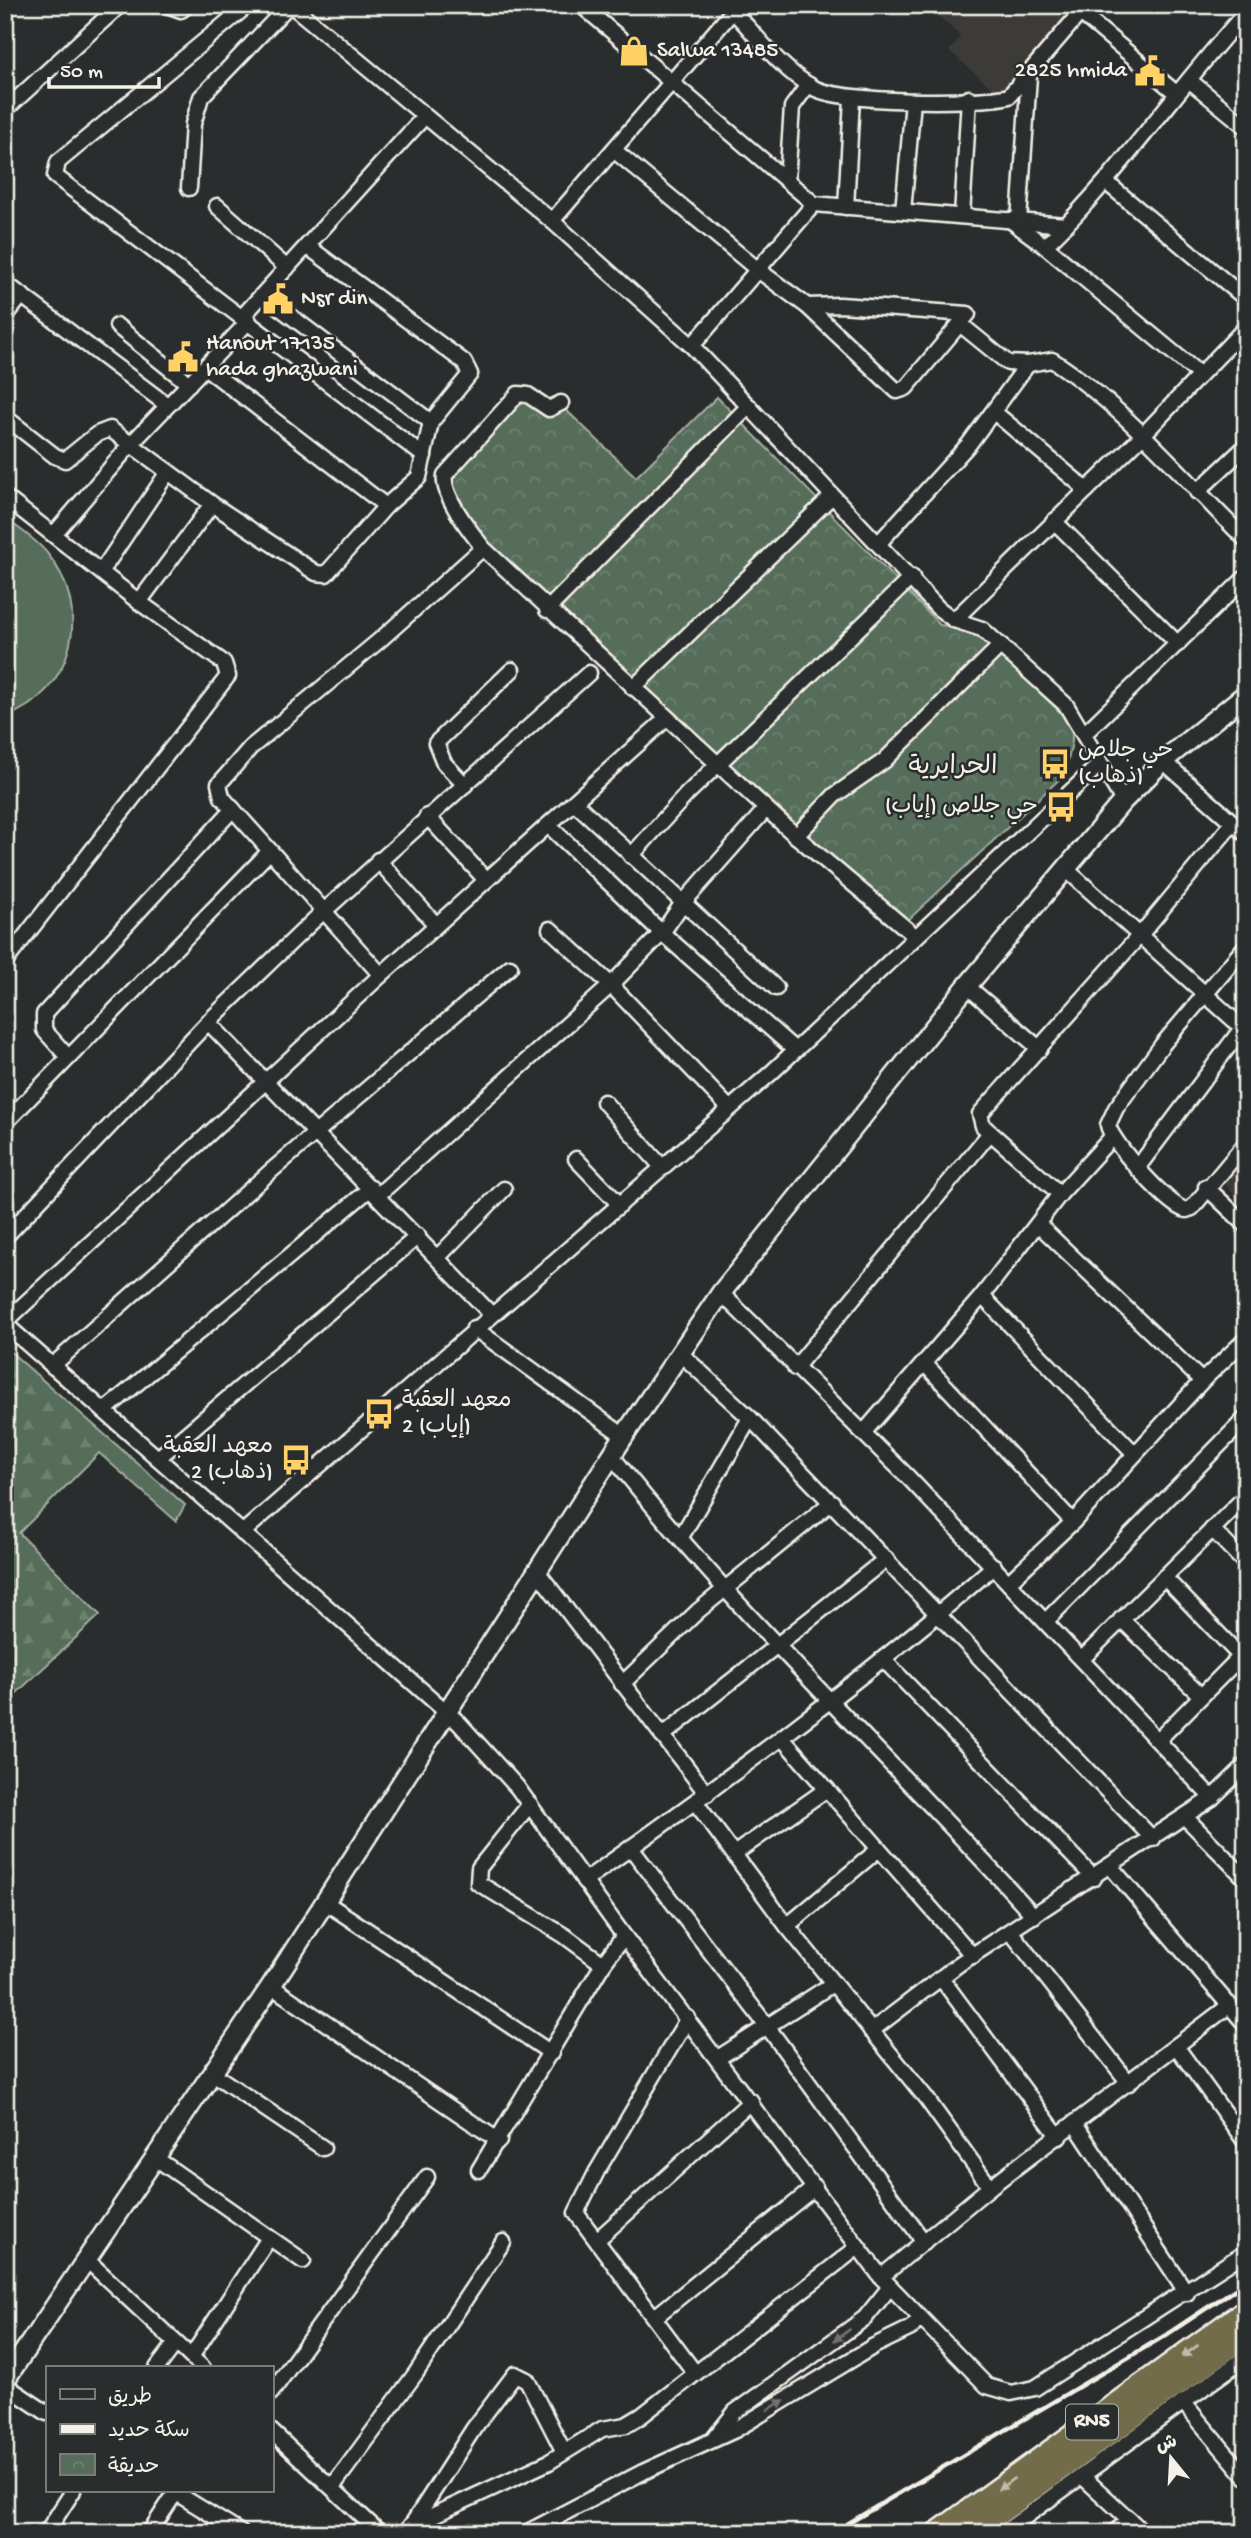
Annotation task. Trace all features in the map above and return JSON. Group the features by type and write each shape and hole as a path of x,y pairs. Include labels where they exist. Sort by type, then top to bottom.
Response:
{"highway":[{"name":"RN5","path":"939,2533 1246,2311"},
{"name":"RN5","path":"970,2533 1246,2334"}],"street":[{"path":"5,110 120,5"},
{"path":"167,5 177,10 188,5"},
{"path":"248,5 58,162 54,172 58,181 110,216 424,456"},
{"path":"189,188 193,124 201,97 290,5 552,221 692,346 912,577 938,608 954,620 977,626 1066,705 1085,733 1099,765 1123,802"},
{"path":"580,5 814,204 1066,225"},
{"path":"552,221 737,7 808,85 826,95 852,99 913,100 1009,96 1029,76 1080,8 1176,93"},
{"path":"1045,246 1107,183 1176,93 1245,16"},
{"path":"1014,221 1029,76"},
{"path":"1189,80 1246,127"},
{"path":"787,181 792,107 808,85"},
{"path":"962,216 969,98"},
{"path":"846,207 852,99"},
{"path":"903,211 913,100"},
{"path":"55,533 131,444 206,368 287,268 424,117"},
{"path":"615,151 758,270 807,306 897,391 906,388 968,314 840,305 807,306"},
{"path":"1107,183 1246,299"},
{"path":"692,346 814,204"},
{"path":"217,206 287,268"},
{"path":"1014,221 1199,374"},
{"path":"5,418 55,456 65,460 106,429 131,444 212,504 322,575 330,571 386,506 419,477 430,422 468,378 467,366 307,246"},
{"path":"5,283 167,405"},
{"path":"5,317 22,295"},
{"path":"264,296 430,422"},
{"path":"960,324 1002,360 1028,364 1052,359 1074,374 1142,436 1246,540"},
{"path":"117,327 188,384"},
{"path":"954,620 1142,436 1246,327"},
{"path":"878,544 994,412 1028,364"},
{"path":"206,368 386,506"},
{"path":"561,403 549,409 528,395 518,394 445,475 444,481 453,503 483,548 547,610 718,763 765,810 915,936"},
{"path":"547,610 749,406"},
{"path":"994,412 1087,490"},
{"path":"1197,492 1246,446"},
{"path":"101,572 168,472"},
{"path":"633,688 832,496"},
{"path":"5,497 55,533 139,602 224,663 228,677 5,962"},
{"path":"139,602 212,504"},
{"path":"1054,522 1178,644"},
{"path":"381,975 325,909 233,809 219,790 219,784 250,748 381,639 483,548"},
{"path":"631,856 718,763 912,577"},
{"path":"1085,733 1246,577"},
{"path":"796,835 835,794 884,761 1001,645"},
{"path":"465,785 444,763 436,743 512,670"},
{"path":"5,1237 208,1022 325,909 589,673"},
{"path":"46,2412 5,2382 271,1986 449,1714 624,1436 721,1293 967,986 1123,802 1163,761 1246,694"},
{"path":"666,719 381,975 5,1323 449,1714 530,1804 624,1936 886,2282 987,2386 998,2391 1023,2392 1035,2388 1187,2293 1246,2252"},
{"path":"1163,761 1246,834"},
{"path":"242,1533 795,1050 1099,765"},
{"path":"574,802 776,988"},
{"path":"67,1056 44,1030 44,1014 233,809"},
{"path":"104,1411 375,1191 611,985 662,933 682,904 765,810"},
{"path":"427,816 486,880"},
{"path":"1060,1194 990,1133 979,1119 983,1108 1040,1049 1141,934 1232,824"},
{"path":"548,825 662,933 795,1050"},
{"path":"5,1123 67,1056 189,936 270,851"},
{"path":"378,860 436,925"},
{"path":"1067,870 1244,1027 1138,1167"},
{"path":"550,929 611,985 729,1108"},
{"path":"1246,946 1204,992 1115,1108 1108,1125 1112,1137 1179,1209 1192,1208 1246,1143"},
{"path":"52,1366 317,1132 510,967"},
{"path":"967,986 1040,1049"},
{"path":"208,1022 375,1191 491,1314"},
{"path":"604,1102 663,1168"},
{"path":"795,1368 990,1133"},
{"path":"864,1432 982,1296 1039,1225 1060,1194 1112,1137"},
{"path":"576,1159 620,1205"},
{"path":"1206,1188 1246,1225"},
{"path":"438,1257 504,1189"},
{"path":"1039,1225 1202,1381"},
{"path":"158,1458 418,1236"},
{"path":"721,1293 795,1368 864,1432 1212,1798"},
{"path":"982,1296 1135,1454"},
{"path":"474,1328 624,1436"},
{"path":"1009,1582 1073,1522 1202,1381 1246,1339"},
{"path":"681,1354 750,1418 832,1502 1153,1839"},
{"path":"924,1363 1073,1522"},
{"path":"681,1538 750,1418"},
{"path":"1046,1621 1246,1418"},
{"path":"612,1456 681,1538 829,1701 910,1782 1034,1916"},
{"path":"1082,1659 1246,1496"},
{"path":"622,1684 727,1587 832,1502"},
{"path":"1212,1529 1246,1564"},
{"path":"662,1737 886,1559"},
{"path":"584,1881 782,1738 939,1615 994,1566"},
{"path":"537,1571 662,1737 734,1854 787,1926 926,2098 990,2187"},
{"path":"1158,1741 1243,1653 1164,1577"},
{"path":"1121,1619 1201,1696"},
{"path":"883,1659 1094,1878"},
{"path":"782,1738 973,1955"},
{"path":"871,2031 973,1955 1111,1867 1212,1798 1246,1765"},
{"path":"734,1854 827,1789"},
{"path":"530,1804 479,1868 478,1882 565,1936 603,1964"},
{"path":"1185,1817 1246,1879"},
{"path":"631,1848 767,2026 924,2242"},
{"path":"787,1926 879,1849"},
{"path":"1111,1867 1246,2025"},
{"path":"325,1902 551,2053"},
{"path":"1010,1931 1129,2083"},
{"path":"479,2170 499,2141 603,1964 624,1936"},
{"path":"941,1978 1059,2137"},
{"path":"719,2058 834,1983"},
{"path":"271,1986 499,2141"},
{"path":"715,2437 735,2412 864,2318 886,2282 924,2242 990,2187 1230,2005"},
{"path":"688,2018 578,2206 577,2215 695,2372"},
{"path":"1176,2046 1246,2143"},
{"path":"212,2073 323,2148"},
{"path":"597,2240 751,2101"},
{"path":"1075,2124 1187,2293"},
{"path":"154,2157 303,2260"},
{"path":"273,2390 427,2177"},
{"path":"655,2317 816,2187"},
{"path":"191,2357 269,2238"},
{"path":"332,2486 416,2373 503,2242"},
{"path":"408,2530 549,2462 602,2429 626,2424 641,2416 858,2247"},
{"path":"87,2260 201,2366"},
{"path":"526,2533 715,2437 735,2430 874,2346 911,2328 921,2319"},
{"path":"159,2366 176,2343"},
{"path":"1003,2533 1246,2357"},
{"path":"408,2530 474,2428 515,2374 522,2375 527,2380 564,2452"},
{"path":"1182,2402 1246,2477"},
{"path":"273,2433 380,2533"},
{"path":"1082,2476 1144,2533"},
{"path":"46,2533 72,2492"},
{"path":"149,2533 174,2492 241,2533"},
{"path":"1114,2533 1130,2520"}],"shaded area":[{"path":"926,5 1063,5 1072,13 1001,96 949,51 961,36"},
{"path":"1246,1155 1246,1209 1223,1181 1224,1175"}],"green space":[{"path":"522,394 548,416 563,407 636,477 717,397 940,625 972,629 1072,723 1072,742 1065,774 906,922 485,545 445,479"},
{"path":"5,518 47,553 61,575 70,598 72,622 70,646 61,669 48,689 29,705 5,717"},
{"path":"5,1347 185,1505 176,1521 99,1453 19,1533 100,1615 5,1704"}],"railway":[{"path":"832,2533 1166,2335 1246,2282"}],"place":[{"name":"Salwa 13485","path":"634,51"},
{"name":"2825 hmida","path":"1150,71"},
{"name":"Nsr din","path":"278,299"},
{"name":"Hanout 17135 hada ghazwani","path":"183,357"},
{"name":"حي جلاص (ذهاب)","path":"1055,764"},
{"name":"حي جلاص (إياب)","path":"1061,807"},
{"name":"معهد العقبة 2 (إياب)","path":"379,1414"},
{"name":"معهد العقبة 2 (ذهاب)","path":"296,1460"}],"district":[{"name":"الحرايرية","path":"953,768"}]}
